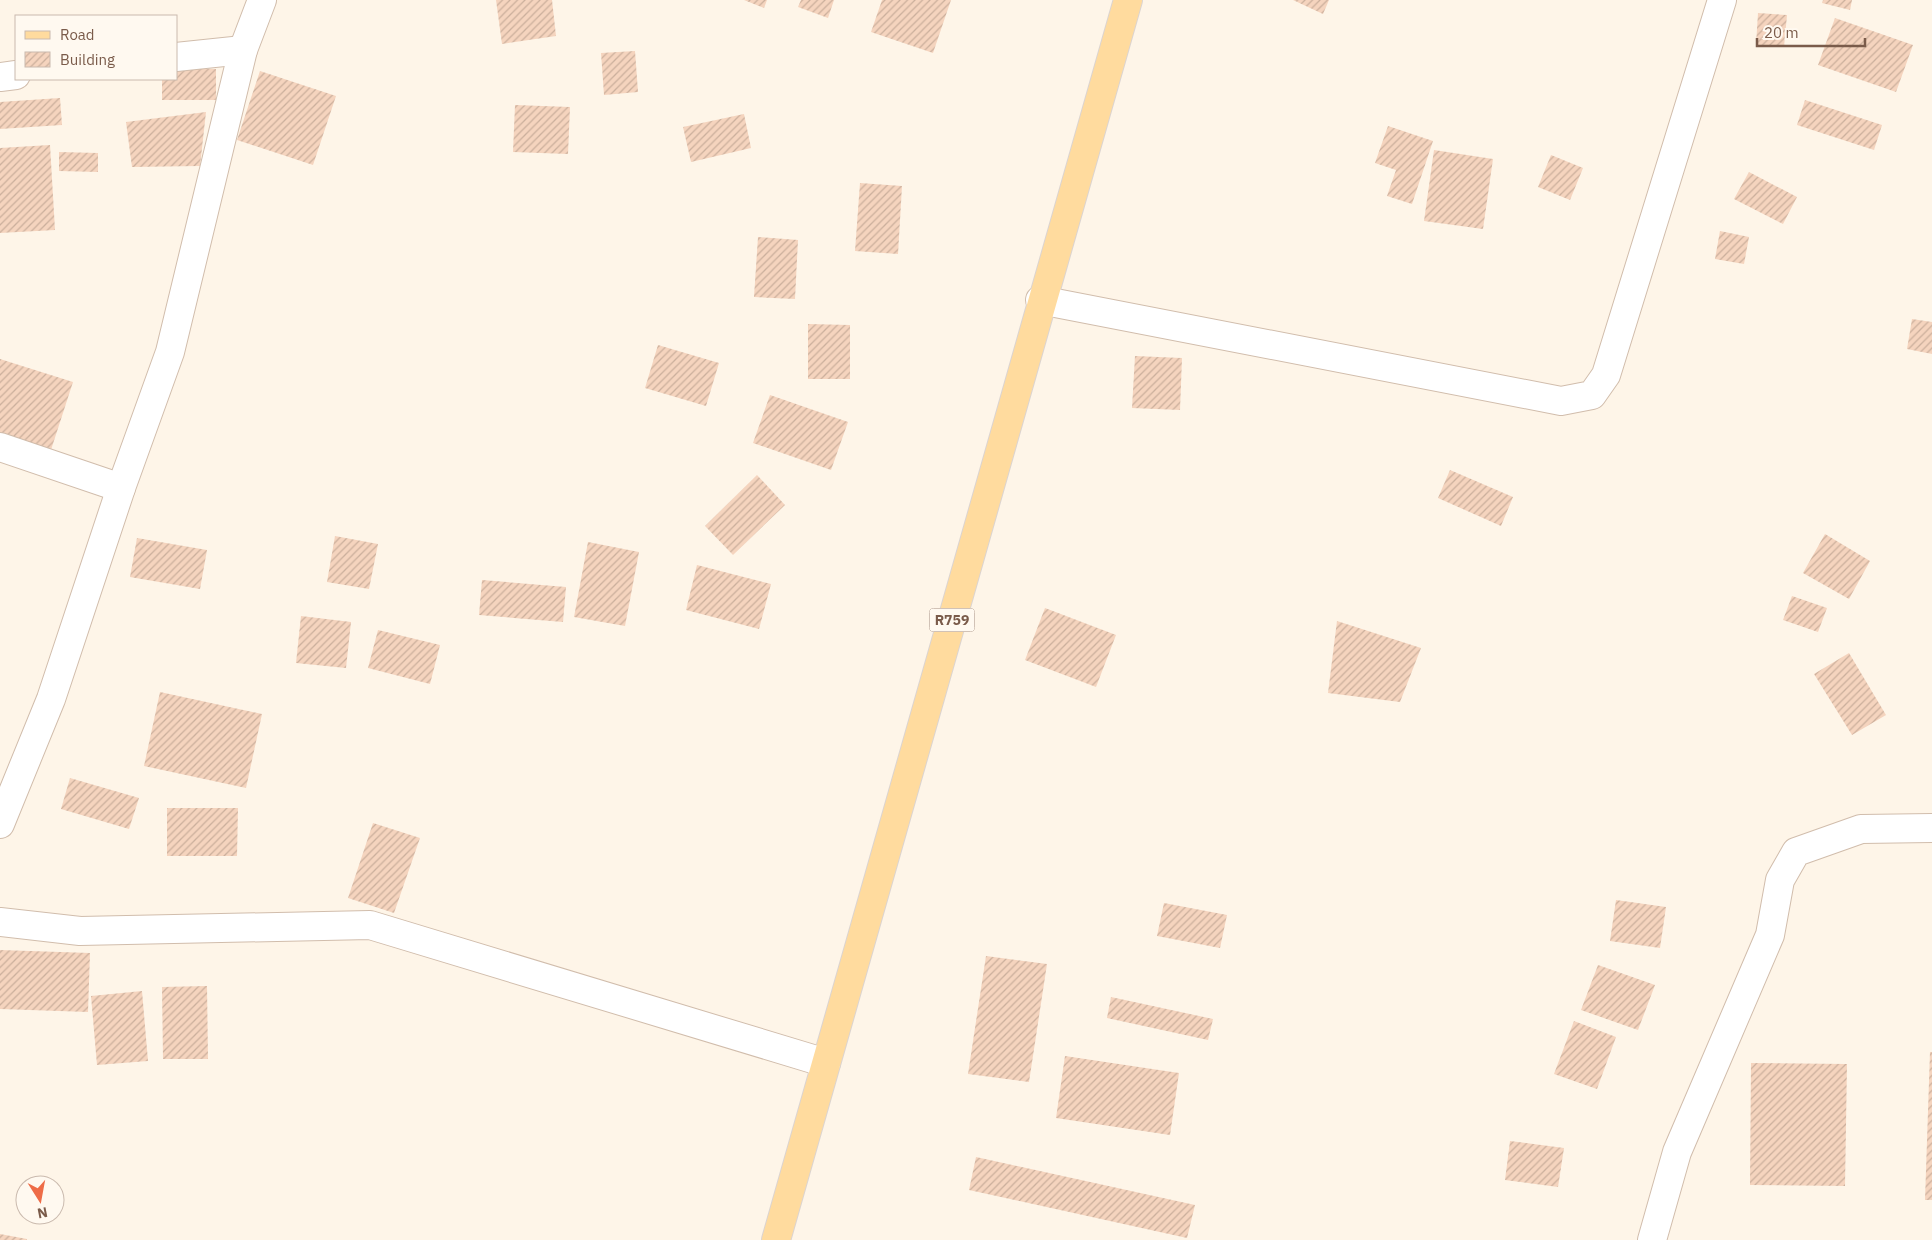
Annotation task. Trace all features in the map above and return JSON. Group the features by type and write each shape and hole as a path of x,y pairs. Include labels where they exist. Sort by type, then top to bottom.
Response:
{"main road":[{"name":"R759","path":"776,1240 1040,300 1128,0"}],"street":[{"path":"0,824 51,699 121,488 170,352 243,50 262,0"},
{"path":"1040,300 1561,401 1592,395 1606,375 1722,0"},
{"path":"178,57 243,50"},
{"path":"0,77 15,75"},
{"path":"0,447 121,488"},
{"path":"1652,1240 1677,1152 1770,935 1780,880 1796,852 1861,830 1932,828"},
{"path":"0,922 80,931 370,925 826,1063"}],"building":[{"path":"496,0 552,0 556,36 502,44"},
{"path":"744,0 767,0 764,8"},
{"path":"801,0 834,0 828,18 798,7"},
{"path":"882,0 951,0 933,53 871,32"},
{"path":"1293,0 1329,0 1323,14"},
{"path":"1823,0 1852,0 1850,10 1822,3"},
{"path":"1758,13 1787,15 1784,47 1756,45"},
{"path":"1835,18 1913,45 1896,92 1818,65"},
{"path":"635,51 638,92 604,95 601,53"},
{"path":"178,68 216,69 216,100 162,100 162,80 178,80"},
{"path":"260,71 336,96 313,165 237,140"},
{"path":"60,98 62,125 0,129 0,102"},
{"path":"1805,100 1882,125 1874,150 1797,125"},
{"path":"515,105 570,107 568,154 513,152"},
{"path":"206,112 200,166 132,167 126,122"},
{"path":"744,114 751,148 691,162 683,127"},
{"path":"1388,126 1433,141 1412,204 1387,196 1396,170 1375,163"},
{"path":"50,145 55,230 0,233 0,148"},
{"path":"1434,150 1493,159 1483,229 1424,221"},
{"path":"59,152 98,153 98,172 59,171"},
{"path":"1551,155 1583,168 1570,200 1538,187"},
{"path":"1749,172 1797,197 1783,224 1734,199"},
{"path":"860,183 902,186 898,254 855,251"},
{"path":"1720,231 1749,237 1744,264 1715,259"},
{"path":"758,237 798,240 795,299 754,297"},
{"path":"1912,319 1932,322 1932,354 1907,349"},
{"path":"808,324 850,325 850,379 808,379"},
{"path":"658,345 719,363 706,406 645,388"},
{"path":"1135,356 1182,358 1180,410 1132,408"},
{"path":"0,359 73,382 50,453 0,437"},
{"path":"770,395 848,422 831,470 753,443"},
{"path":"1450,470 1513,497 1501,526 1438,498"},
{"path":"757,475 785,505 733,555 705,526"},
{"path":"1825,534 1870,561 1849,599 1803,573"},
{"path":"335,536 378,544 369,589 327,582"},
{"path":"137,538 207,550 200,589 130,577"},
{"path":"588,542 639,552 625,626 574,617"},
{"path":"697,565 771,584 759,629 686,610"},
{"path":"482,580 566,587 563,622 479,615"},
{"path":"1792,596 1827,608 1818,632 1783,620"},
{"path":"1045,608 1116,635 1096,687 1025,660"},
{"path":"301,616 351,622 346,668 296,663"},
{"path":"1337,621 1421,648 1400,702 1328,693"},
{"path":"378,630 440,645 430,684 368,668"},
{"path":"1849,653 1886,715 1852,735 1814,674"},
{"path":"160,692 262,714 246,788 144,766"},
{"path":"70,778 139,798 129,829 61,809"},
{"path":"167,808 238,808 237,856 167,856"},
{"path":"373,823 420,838 394,913 348,898"},
{"path":"1616,900 1666,907 1660,948 1610,941"},
{"path":"1164,903 1227,915 1220,948 1157,936"},
{"path":"0,950 90,953 88,1012 0,1009"},
{"path":"986,956 1047,964 1029,1082 968,1074"},
{"path":"1598,965 1655,985 1638,1030 1581,1010"},
{"path":"207,986 208,1059 163,1059 162,987"},
{"path":"142,991 148,1061 97,1065 91,996"},
{"path":"1111,997 1213,1019 1208,1040 1107,1018"},
{"path":"1574,1021 1616,1037 1597,1089 1554,1074"},
{"path":"1930,1052 1932,1052 1932,1200 1925,1200"},
{"path":"1065,1056 1179,1073 1170,1135 1056,1118"},
{"path":"1751,1063 1847,1064 1845,1186 1750,1185"},
{"path":"1510,1141 1564,1148 1558,1187 1505,1180"},
{"path":"976,1157 1195,1205 1187,1238 969,1190"},
{"path":"0,1234 27,1239 27,1240 0,1240"}]}
